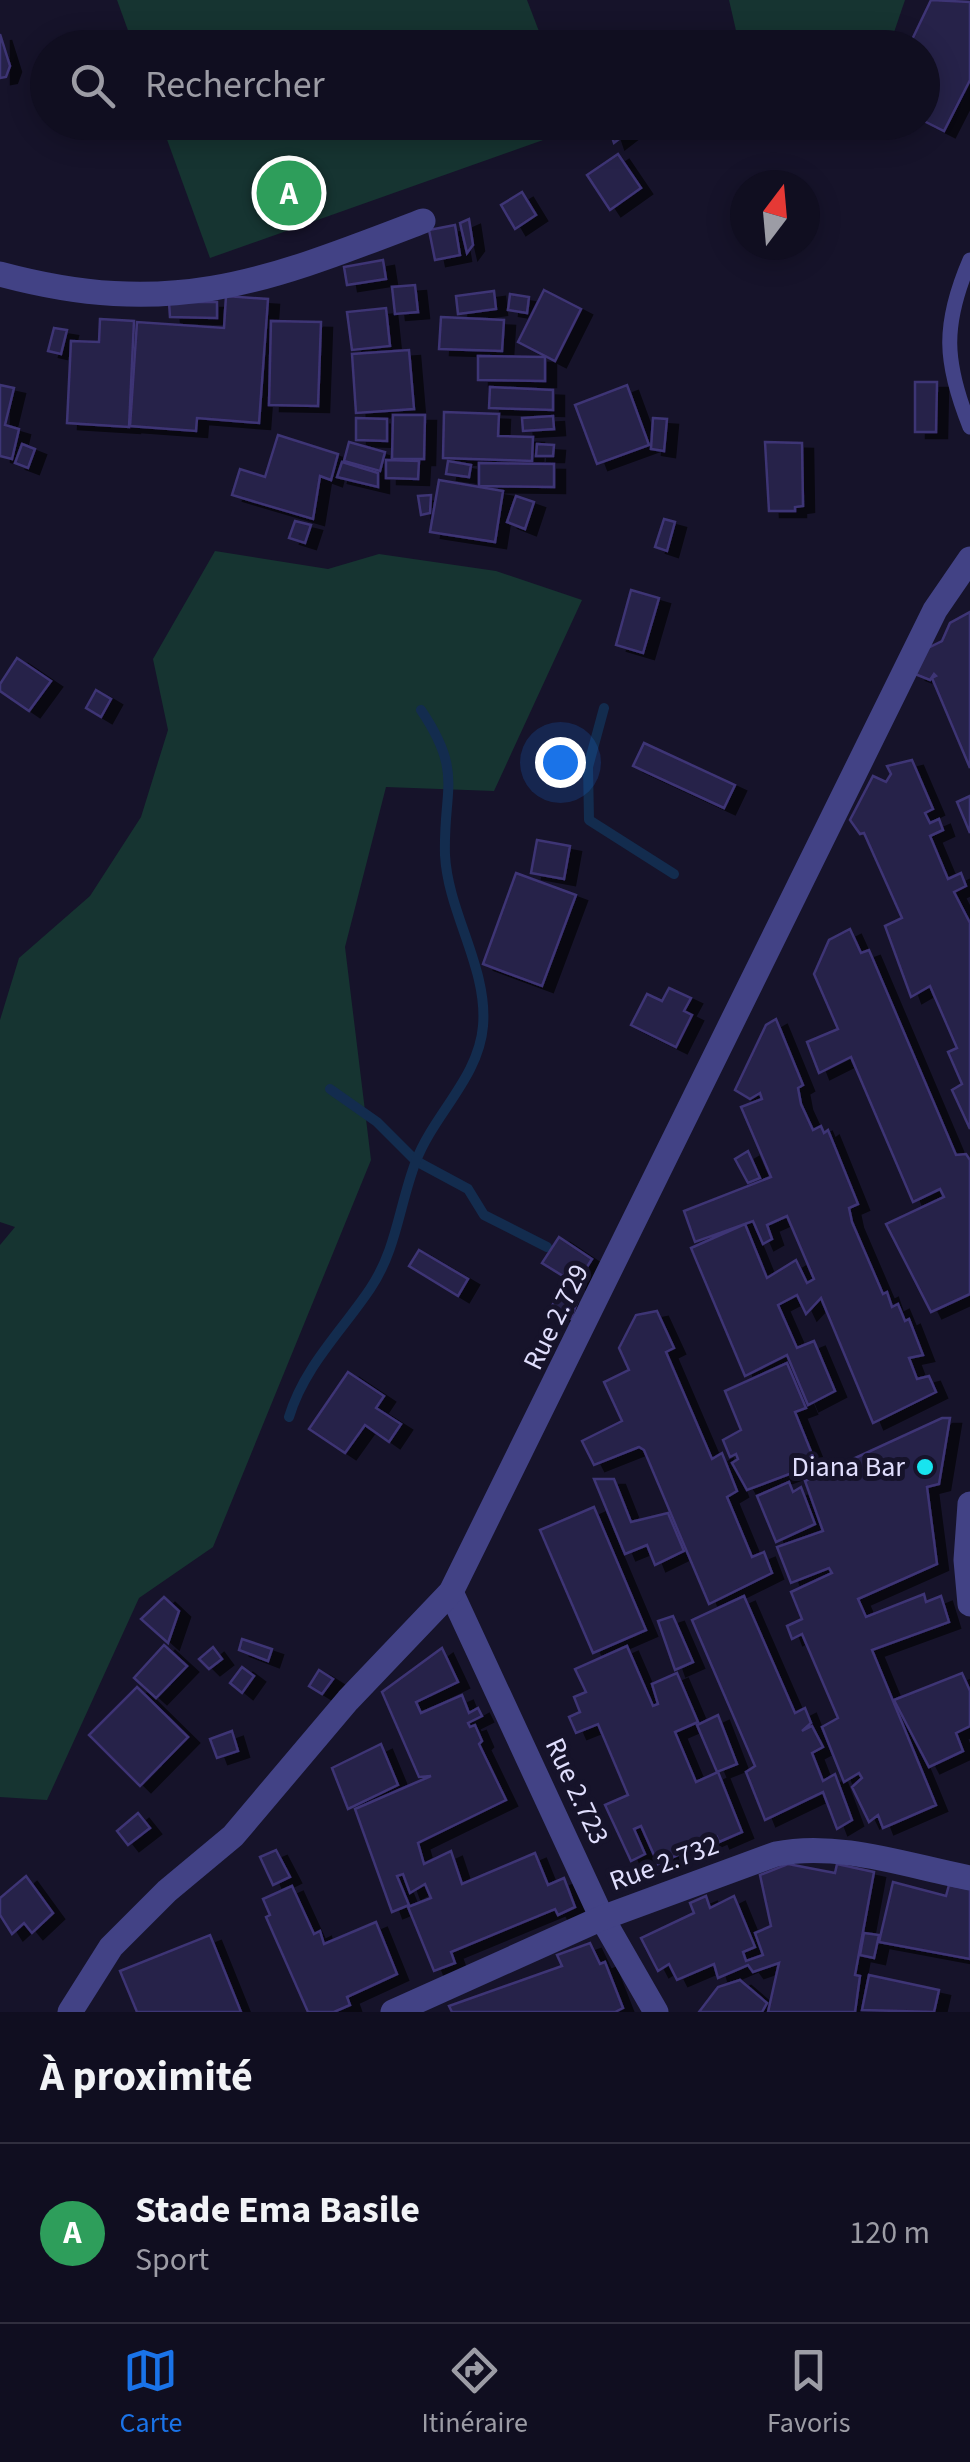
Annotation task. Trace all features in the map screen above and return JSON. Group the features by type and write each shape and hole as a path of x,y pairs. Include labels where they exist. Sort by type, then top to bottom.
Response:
{"street":[{"path":"0,274 103,296 193,294 315,262 423,221"},
{"name":"Rue 2.729","path":"70,2012 112,1947 167,1891 232,1836 348,1700 451,1592 935,610 970,559"},
{"path":"970,1504 970,1604"},
{"name":"Rue 2.723","path":"451,1592 602,1918 656,2012"},
{"name":"Rue 2.732","path":"393,2012 602,1918 801,1848 970,1878"}],"lane":[{"path":"970,260 956,292 947,334 952,384 970,427"}],"green space":[{"path":"117,0 527,0 538,30 128,30"},
{"path":"729,0 905,0 895,30 736,30"},
{"path":"167,140 543,140 210,258"},
{"path":"215,551 328,569 379,554 496,571 582,600 494,791 386,787 345,947 371,1160 213,1547 139,1598 47,1800 0,1797 0,1245 15,1227 0,1222 0,1020 19,958 90,896 141,817 168,730 153,659"}],"building":[{"path":"931,0 970,2 970,80 944,131 940,129 940,30 917,30"},
{"path":"0,34 10,66 6,77 0,78"},
{"path":"618,154 641,188 610,210 587,175"},
{"path":"522,192 536,215 515,229 501,205"},
{"path":"469,219 473,245 467,253 460,223"},
{"path":"455,225 460,255 435,260 429,230"},
{"path":"383,260 386,279 347,285 344,267"},
{"path":"415,285 418,312 395,314 392,287"},
{"path":"544,290 581,309 555,361 518,342"},
{"path":"494,291 496,309 458,314 456,296"},
{"path":"510,294 529,297 527,313 508,310"},
{"path":"226,296 268,299 259,423 197,418 196,431 130,426 137,322 224,328"},
{"path":"169,302 217,302 217,318 170,317"},
{"path":"386,308 390,346 352,350 347,312"},
{"path":"441,317 504,320 502,351 439,349"},
{"path":"100,319 134,321 129,427 67,423 71,341 99,342"},
{"path":"271,321 321,322 318,406 269,405"},
{"path":"54,328 67,330 61,354 48,351"},
{"path":"409,350 414,409 356,413 352,354"},
{"path":"478,356 545,357 545,381 478,380"},
{"path":"915,382 937,382 936,432 915,432"},
{"path":"0,385 14,388 5,425 19,429 12,459 0,456"},
{"path":"627,385 649,445 597,464 575,405"},
{"path":"490,387 553,390 553,410 489,408"},
{"path":"444,412 499,414 498,436 533,437 532,461 443,458"},
{"path":"393,415 425,415 424,459 392,459"},
{"path":"553,416 554,429 523,431 522,418"},
{"path":"356,418 387,419 387,441 356,440"},
{"path":"653,418 667,419 664,451 651,449"},
{"path":"278,435 338,454 331,480 320,476 313,519 232,495 240,469 265,477"},
{"path":"349,442 385,452 380,471 344,461"},
{"path":"765,442 802,443 803,506 795,507 795,511 769,511"},
{"path":"22,444 35,449 28,468 15,463"},
{"path":"537,444 554,445 553,456 536,456"},
{"path":"386,460 419,461 418,479 386,478"},
{"path":"448,461 471,465 469,477 446,474"},
{"path":"342,462 378,473 378,487 337,477"},
{"path":"479,463 554,464 554,487 479,486"},
{"path":"439,480 503,491 495,542 430,532"},
{"path":"431,495 430,513 421,515 418,496"},
{"path":"516,496 534,502 525,529 507,522"},
{"path":"664,519 675,522 667,551 655,547"},
{"path":"295,521 311,525 305,543 289,538"},
{"path":"631,590 659,598 643,653 616,645"},
{"path":"970,612 970,768 932,678 936,676 934,674 930,680 915,674 928,648 942,641 950,623"},
{"path":"17,658 51,681 29,711 0,691 0,684"},
{"path":"96,690 111,699 101,717 86,708"},
{"path":"644,743 735,785 724,808 633,766"},
{"path":"912,760 933,809 925,813 930,823 939,819 943,830 930,836 948,879 961,873 966,886 954,892 970,923 970,1129 952,1090 962,1084 948,1052 957,1048 930,986 911,997 885,926 902,918 864,833 860,834 850,820 873,776 886,782 891,774 887,766"},
{"path":"970,796 970,833 957,802"},
{"path":"537,840 570,846 564,879 531,873"},
{"path":"516,873 576,895 542,986 483,964"},
{"path":"850,929 861,953 869,950 956,1155 966,1154 970,1160 970,1294 931,1312 886,1224 944,1197 940,1189 913,1202 851,1057 819,1073 807,1042 838,1029 814,974 829,940"},
{"path":"669,988 691,998 684,1011 692,1015 676,1047 631,1025 647,994 662,1001"},
{"path":"776,1019 803,1085 798,1088 801,1104 813,1130 821,1126 824,1133 828,1130 858,1204 849,1208 852,1222 883,1294 887,1292 892,1307 898,1304 905,1321 909,1319 923,1355 909,1358 917,1379 929,1376 936,1392 873,1423 821,1298 806,1314 797,1295 778,1305 797,1348 814,1341 835,1391 808,1405 787,1355 745,1376 691,1248 745,1224 767,1278 796,1260 807,1283 814,1279 787,1216 767,1225 772,1239 763,1244 753,1221 695,1242 684,1211 771,1177 741,1107 762,1099 760,1093 750,1099 735,1090 766,1025"},
{"path":"748,1151 760,1178 748,1183 735,1159"},
{"path":"559,1237 592,1259 576,1284 542,1263"},
{"path":"419,1250 468,1279 458,1296 409,1266"},
{"path":"556,1296 577,1302 571,1319 550,1312"},
{"path":"657,1311 674,1348 666,1352 712,1459 722,1453 737,1491 727,1497 752,1557 764,1552 772,1573 709,1604 644,1450 639,1447 594,1465 582,1441 622,1421 604,1382 629,1370 619,1348 636,1315"},
{"path":"787,1363 806,1408 795,1412 816,1464 747,1490 732,1463 738,1459 736,1454 730,1457 723,1440 741,1430 725,1391"},
{"path":"348,1372 384,1396 376,1408 401,1424 389,1442 365,1425 345,1453 309,1429"},
{"path":"942,1418 950,1418 939,1484 927,1487 937,1564 858,1599 866,1617 924,1594 926,1602 941,1596 949,1622 872,1650 936,1805 883,1828 878,1815 869,1822 852,1787 862,1778 859,1773 844,1782 822,1727 838,1718 802,1634 792,1639 787,1626 802,1619 791,1592 832,1573 829,1568 791,1583 777,1547 823,1531 805,1481"},
{"path":"594,1479 614,1479 631,1522 668,1513 684,1551 655,1565 647,1545 625,1554"},
{"path":"789,1482 793,1492 801,1487 815,1524 776,1542 757,1496"},
{"path":"594,1507 646,1630 593,1653 540,1530"},
{"path":"744,1596 795,1713 805,1708 811,1723 802,1731 812,1726 823,1747 812,1753 823,1781 835,1774 852,1820 837,1829 823,1792 765,1820 746,1772 755,1766 692,1620"},
{"path":"164,1597 179,1611 168,1643 141,1619"},
{"path":"673,1616 693,1662 675,1670 658,1621"},
{"path":"242,1639 272,1649 268,1661 239,1650"},
{"path":"164,1645 187,1666 156,1698 134,1678"},
{"path":"627,1646 653,1706 658,1704 652,1684 677,1673 698,1722 675,1732 696,1782 718,1772 742,1832 719,1842 717,1837 658,1864 641,1826 634,1829 645,1854 631,1861 605,1805 628,1795 598,1724 576,1733 569,1717 580,1712 574,1697 586,1692 575,1669"},
{"path":"213,1647 222,1659 209,1669 199,1659"},
{"path":"442,1648 458,1682 416,1702 421,1713 462,1695 469,1713 478,1708 482,1716 468,1723 470,1727 475,1725 482,1741 479,1744 506,1800 418,1843 424,1864 451,1851 462,1884 535,1853 548,1885 564,1878 575,1907 558,1915 555,1909 451,1952 455,1963 434,1971 408,1907 431,1898 425,1884 410,1893 403,1874 397,1876 409,1905 392,1912 355,1809 431,1776 419,1777 382,1692"},
{"path":"242,1667 254,1676 242,1693 230,1683"},
{"path":"319,1670 333,1679 322,1694 309,1686"},
{"path":"962,1673 970,1691 970,1726 956,1733 963,1751 929,1767 894,1700"},
{"path":"137,1687 188,1737 140,1786 89,1735"},
{"path":"718,1715 737,1764 717,1772 697,1725"},
{"path":"232,1731 238,1751 217,1758 210,1739"},
{"path":"381,1744 398,1785 348,1809 332,1768"},
{"path":"138,1813 150,1828 128,1845 117,1831"},
{"path":"276,1850 290,1877 273,1885 260,1857"},
{"path":"788,1864 835,1873 837,1864 874,1872 855,1975 860,1976 855,2012 768,2012 779,1963 753,1972 748,1965 718,1978 714,1964 677,1980 669,1964 658,1971 641,1938 694,1913 690,1903 706,1896 710,1908 734,1896 755,1947 743,1952 746,1961 763,1955 755,1933 771,1926 760,1875"},
{"path":"26,1876 53,1913 32,1933 24,1923 12,1934 0,1915 0,1898"},
{"path":"893,1882 946,1896 949,1885 970,1889 970,1959 879,1942"},
{"path":"292,1886 314,1934 320,1931 324,1944 376,1922 397,1974 347,1997 350,2005 334,2012 308,2012 266,1917 270,1915 263,1899"},
{"path":"864,1933 879,1935 874,1958 860,1955"},
{"path":"210,1935 241,2012 137,2012 120,1971"},
{"path":"590,1943 600,1964 605,1962 623,2008 615,2012 452,2012 449,2006 562,1966 557,1955"},
{"path":"869,1975 939,1990 934,2012 862,2010"},
{"path":"740,1980 767,2003 762,2012 699,2012 718,1987"}],"waterway":[{"path":"604,708 588,767 589,820 674,874"},
{"path":"289,1417 314,1366 379,1274 416,1161 465,1079 480,1045 480,983 453,898 445,855 447,766 443,750 421,710"},
{"path":"330,1089 377,1122 416,1161 468,1189 484,1215 547,1247"}],"place":[{"name":"Stade Ema Basile","path":"289,193"},
{"name":"Diana Bar","path":"925,1467"}]}
